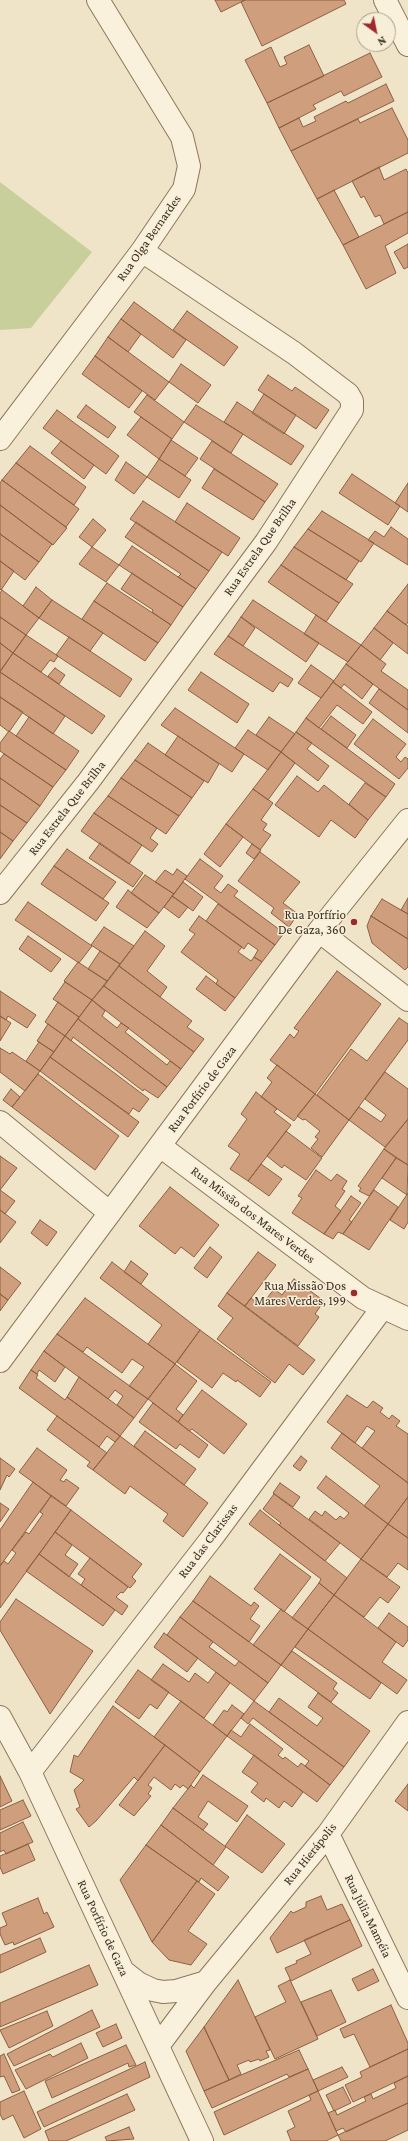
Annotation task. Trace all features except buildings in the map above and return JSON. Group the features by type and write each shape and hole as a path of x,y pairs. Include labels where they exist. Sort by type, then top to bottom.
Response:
{"street":[{"name":"Rua Olga Bernardes","path":"0,439 142,251 184,189 189,166 182,137 98,0"},
{"path":"385,0 408,45"},
{"name":"Rua Estrela Que Brilha","path":"0,893 88,782 266,542 352,410 352,401 348,394 294,353 142,251"},
{"name":"Rua Porfírio de Gaza","path":"0,1360 319,931 408,820"},
{"path":"319,931 408,1000"},
{"path":"0,1122 110,1213"},
{"name":"Rua Missão dos Mares Verdes","path":"160,1146 363,1298 408,1319"},
{"name":"Rua das Clarissas","path":"30,1772 211,1539 383,1307"},
{"name":"Rua Porfírio de Gaza","path":"0,1717 30,1772 202,2141"},
{"name":"Rua Hierápolis","path":"158,2046 206,1982 328,1834 408,1722"},
{"name":"Rua Júlia Maméia","path":"328,1834 408,1998"},
{"path":"124,1972 138,1983 152,1990 163,1992 176,1991 206,1982"}],"green space":[{"path":"0,182 92,252 31,328 0,330"}],"place":[{"name":"Rua Porfírio De Gaza, 360","path":"354,922"},
{"name":"Rua Missão Dos Mares Verdes, 199","path":"354,1293"}]}
